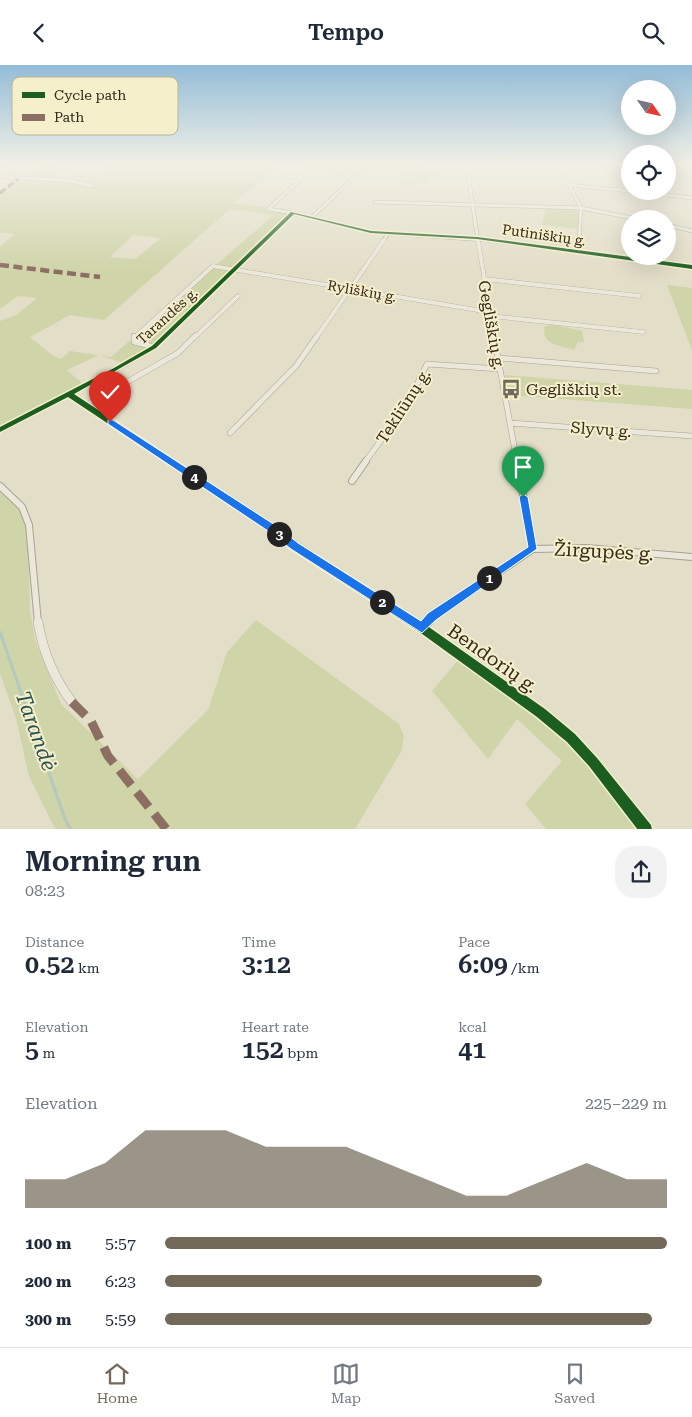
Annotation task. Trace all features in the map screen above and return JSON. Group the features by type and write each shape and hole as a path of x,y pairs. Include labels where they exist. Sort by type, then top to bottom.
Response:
{"street":[{"path":"277,201 268,209 293,213"},
{"path":"313,217 330,201"},
{"name":"Gegliškių g.","path":"471,201 533,549"},
{"path":"577,201 581,209 579,252"},
{"path":"375,202 581,209 621,216"},
{"name":"Putiniškių g.","path":"293,213 365,231 388,234 477,238 692,267"},
{"name":"Tarandės g.","path":"0,429 69,394 154,347 293,213"},
{"path":"676,227 692,231"},
{"path":"230,433 296,366 388,234"},
{"name":"Ryliškių g.","path":"154,347 134,342 134,336 209,267 219,266 490,314 643,332"},
{"path":"484,279 639,296"},
{"path":"85,406 178,353 238,296"},
{"path":"498,358 656,371"},
{"name":"Tekliūnų g.","path":"352,481 406,405 427,364 500,369"},
{"name":"Bendorių g.","path":"69,394 274,530 294,546 422,628 498,680 571,738 646,829"},
{"name":"Slyvų g.","path":"510,423 692,436"},
{"path":"0,487 15,499 24,511 32,532 36,619 41,645 50,672 72,702"},
{"name":"Žirgupės g.","path":"422,628 432,617 533,549 556,547 586,548 692,557"}],"green space":[{"path":"0,201 236,201 233,203 270,208 269,211 286,214 159,340 123,363 100,355 111,357 273,215 230,209 104,320 70,315 30,337 52,355 61,359 70,351 99,355 67,370 83,384 0,427 0,321 16,315 37,298 18,296 0,309 0,246 15,234 0,233","holes":["133,235 161,238 135,259 110,257"]},
{"path":"546,208 579,210 578,229 542,225"},
{"path":"667,285 692,288 692,350"},
{"path":"555,325 582,331 584,342 578,342 574,350 548,341 544,332 545,326"},
{"path":"505,375 692,390 692,409 509,395"},
{"path":"0,491 19,508 24,520 28,536 30,611 35,640 61,704 138,779 208,710 227,652 256,620 399,724 404,736 402,750 355,829 55,829 29,776 16,718 0,674"},
{"path":"459,659 524,705 554,729 597,774 638,829 546,829 525,804 562,761 517,719 488,759 432,691"}],"waterway":[{"name":"Tarandė","path":"0,632 65,819 70,829"}],"marked path":[{"path":"0,265 100,277"},
{"path":"72,702 91,721 108,756 166,829"}],"cycle path":[{"path":"0,430 154,347 293,213 371,232 477,238 692,267"},
{"path":"69,394 274,530 294,546 422,628 541,713 571,738 593,762 645,829"}],"place":[{"name":"Gegliškių st.","path":"511,389"}],"route":[{"path":"110,422 274,530 294,546 422,628 432,617 533,549 523,497"}]}
